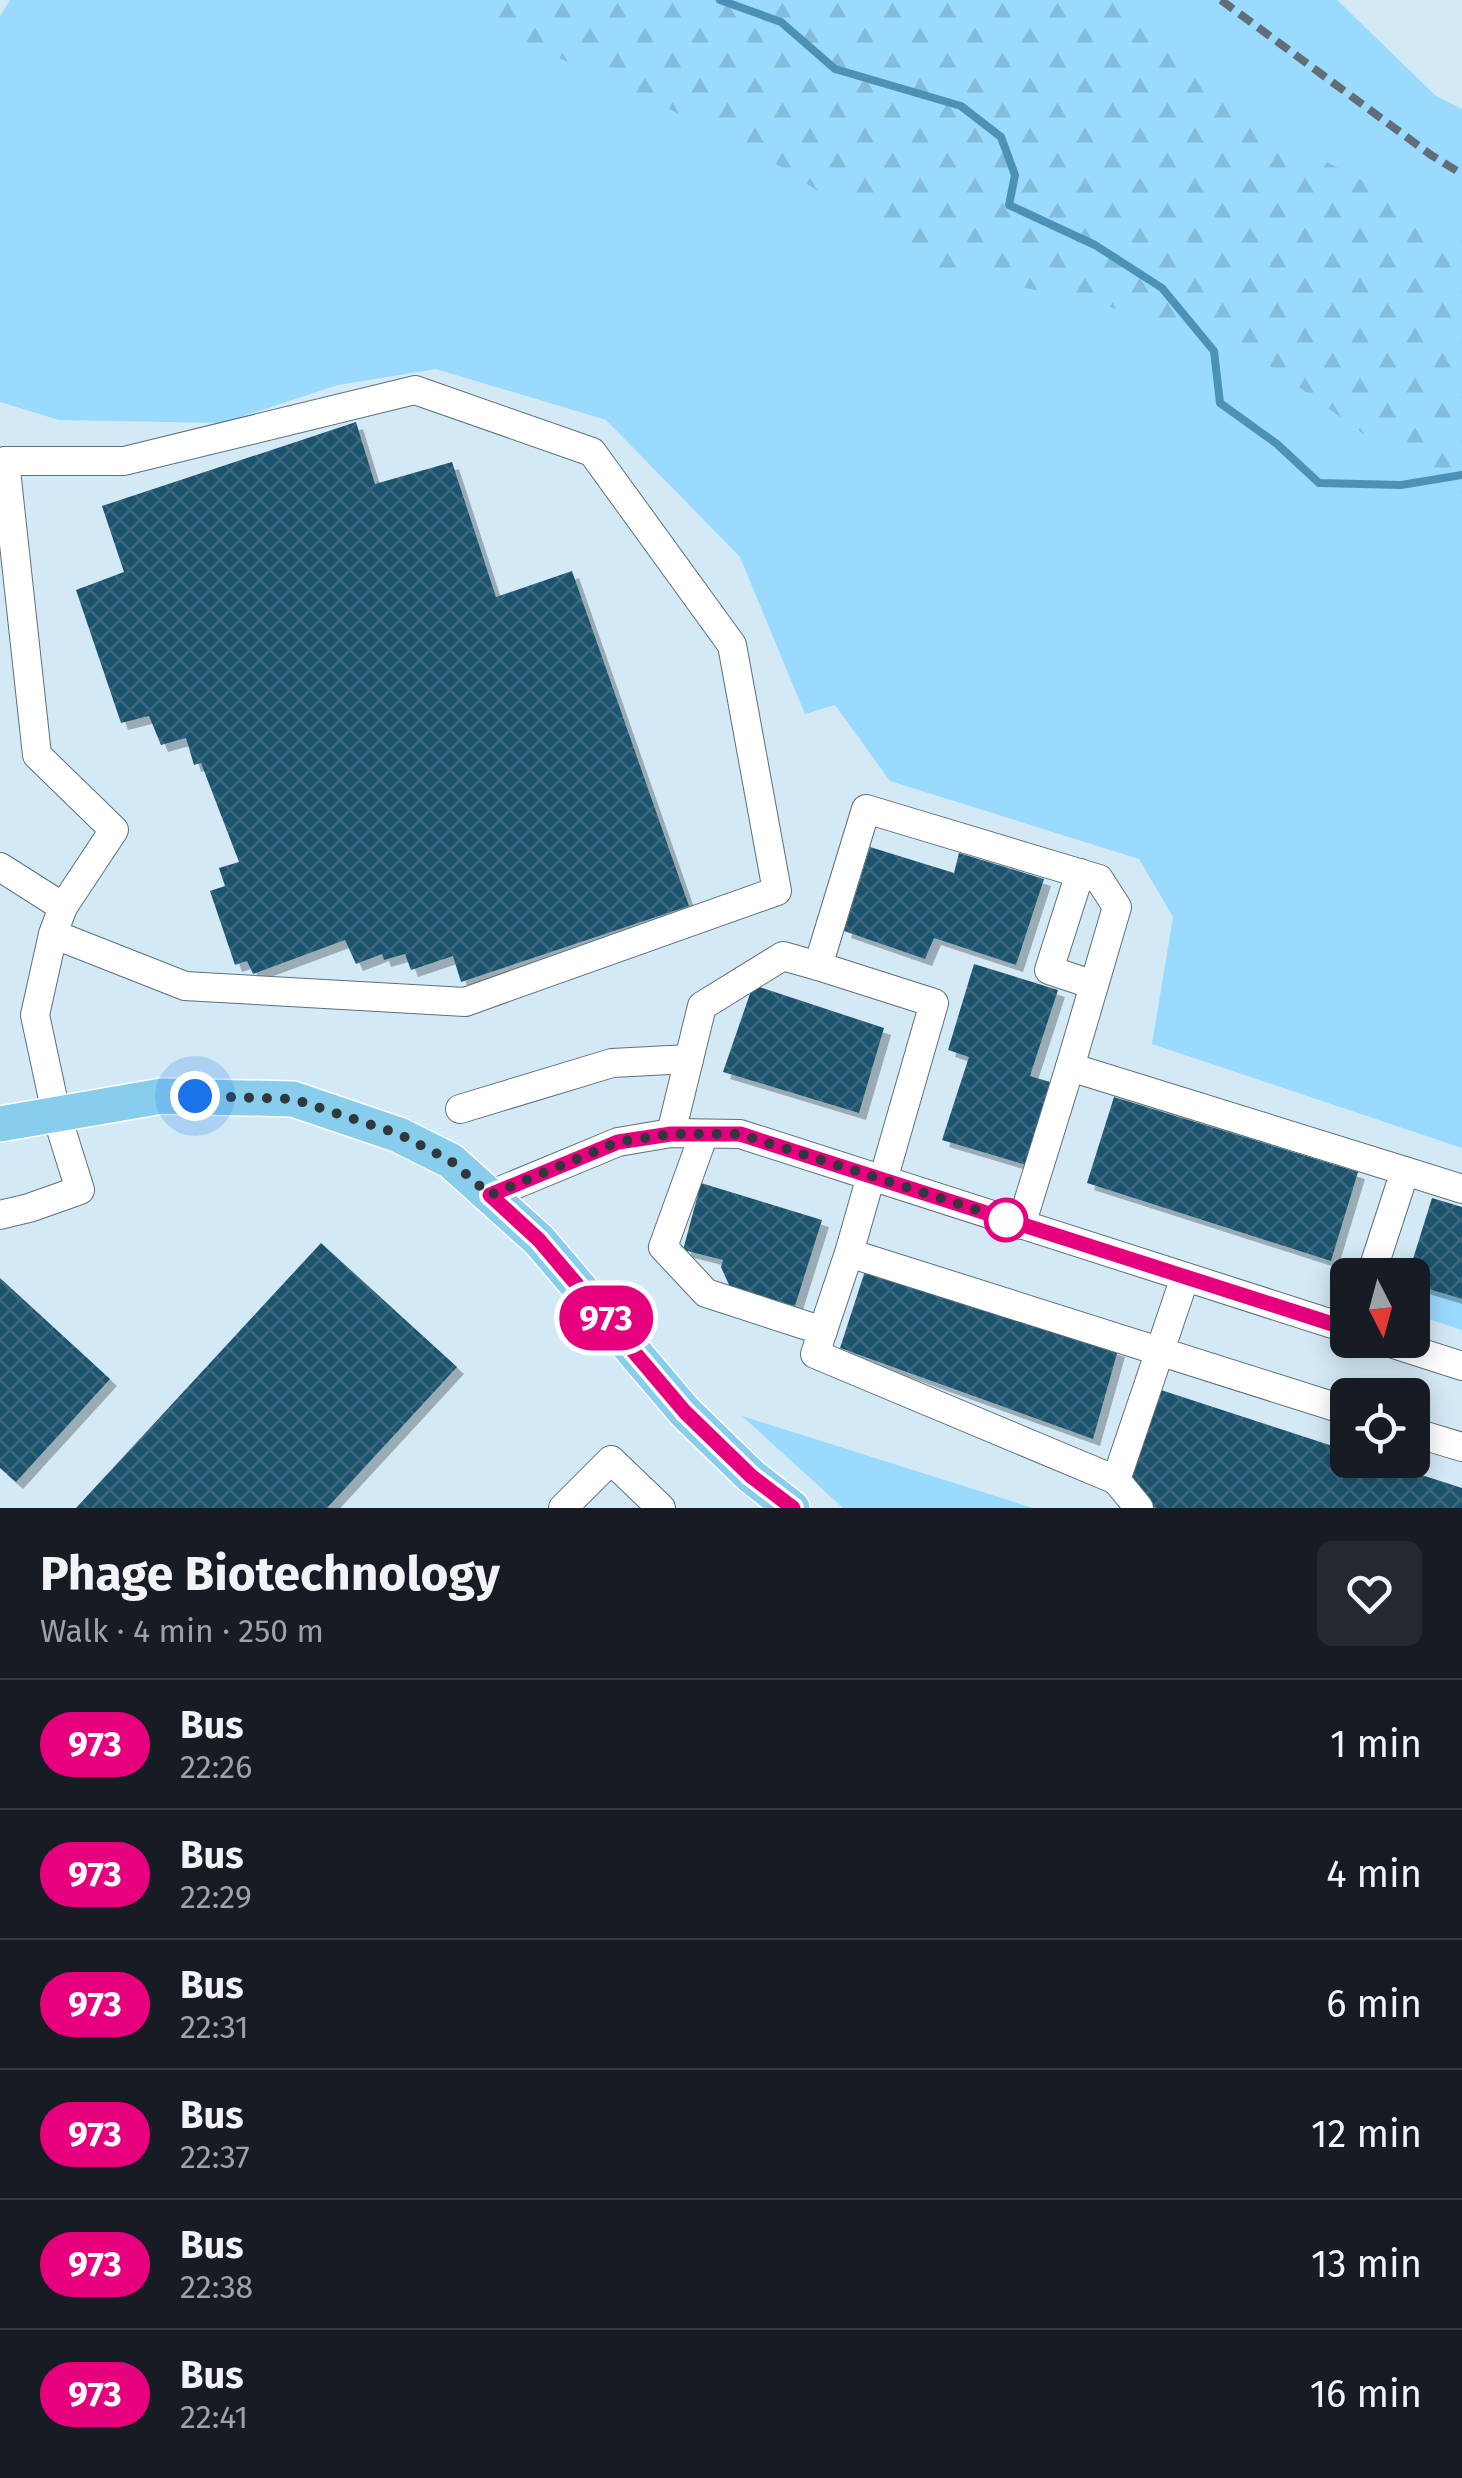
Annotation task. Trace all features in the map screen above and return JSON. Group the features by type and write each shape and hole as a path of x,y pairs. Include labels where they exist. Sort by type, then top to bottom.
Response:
{"main road":[{"path":"0,1124 162,1096 293,1099 399,1134 451,1161 539,1240 685,1412 751,1476 792,1508"}],"street":[{"path":"0,867 58,921 185,986 465,1002 777,891 732,646 592,452 415,390 124,461 6,461 38,756 114,830 58,921 36,1014 56,1113 80,1190 0,1216"},
{"path":"818,966 866,809 1099,879 1117,906 1021,1224"},
{"path":"1080,873 1049,970 1094,985"},
{"path":"671,1134 702,1006 784,956 934,1003 815,1354 1116,1480 1139,1508"},
{"path":"460,1108 612,1063 689,1060"},
{"path":"1070,1067 1462,1189"},
{"path":"490,1195 618,1142 671,1134 740,1134 1330,1323"},
{"path":"704,1134 664,1246 706,1293 823,1331"},
{"path":"1376,1258 1404,1171"},
{"path":"849,1254 1330,1406"},
{"path":"1116,1480 1185,1278"},
{"path":"1430,1356 1462,1366"},
{"path":"1430,1437 1462,1447"},
{"path":"563,1508 611,1460 661,1508"}],"green space":[{"path":"10,0 1337,0 1436,96 1462,109 1462,1148 1152,1044 1173,917 1139,859 890,781 835,705 805,714 740,557 606,420 436,369 338,385 222,423 59,420 0,402 0,16"},
{"path":"472,0 1133,0 1286,141 1462,232 1462,505 1224,333 938,268 748,146 529,44"},
{"path":"1430,1289 1462,1299 1462,1330 1430,1320"},
{"path":"742,1416 1033,1508 843,1508"}],"building":[{"path":"356,422 375,484 452,462 496,597 572,571 689,906 461,982 453,956 411,970 405,954 384,960 382,954 356,964 345,940 253,974 247,961 235,965 210,891 225,886 219,868 239,862 201,763 194,765 186,738 161,745 149,716 121,723 76,590 124,572 102,506"},
{"path":"870,847 954,873 959,853 1044,879 1016,965 934,938 925,959 844,931"},
{"path":"974,964 1058,990 1030,1076 1050,1082 1026,1165 942,1140 969,1057 948,1050"},
{"path":"753,985 884,1028 859,1113 723,1072"},
{"path":"1114,1097 1358,1172 1330,1261 1087,1183"},
{"path":"701,1183 822,1220 795,1306 730,1287 721,1267 723,1260 683,1250"},
{"path":"1432,1198 1462,1207 1462,1299 1430,1289 1430,1258 1413,1258"},
{"path":"321,1243 457,1367 327,1508 76,1508"},
{"path":"865,1271 1118,1350 1093,1439 840,1348"},
{"path":"0,1278 110,1379 16,1482 0,1468"},
{"path":"1161,1390 1330,1445 1330,1478 1430,1478 1462,1488 1462,1508 1157,1508 1145,1504 1130,1479"}],"waterway":[{"path":"720,0 781,22 835,69 961,106 1001,137 1015,175 1009,205 1095,245 1162,288 1214,351 1220,403 1277,444 1319,483 1401,485 1462,475"}],"railway":[{"path":"1221,0 1462,174"}],"bus line":[{"name":"973","path":"793,1508 751,1476 685,1412 539,1240 490,1195 618,1142 671,1134 740,1134 1330,1323"}],"route":[{"path":"195,1096 293,1099 399,1134 451,1161 490,1195 618,1142 671,1134 740,1134 1021,1224 1006,1220"}]}
